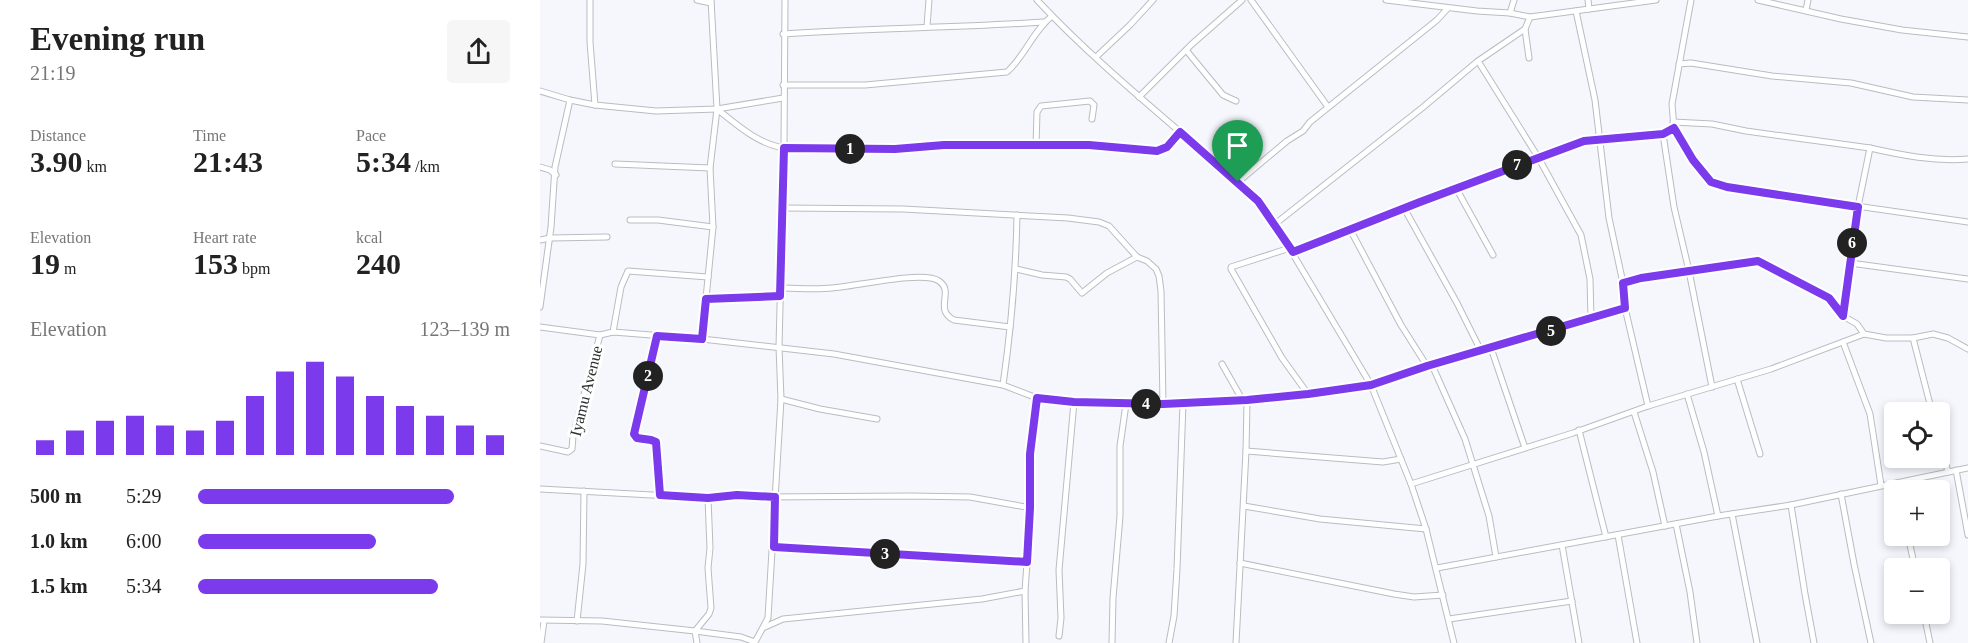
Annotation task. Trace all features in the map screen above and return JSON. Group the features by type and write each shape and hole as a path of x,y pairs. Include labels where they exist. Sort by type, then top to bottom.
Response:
{"street":[{"path":"590,0 595,105"},
{"path":"697,0 711,2 717,109 710,168 713,227 702,339"},
{"path":"542,643 542,620 602,621 695,631 741,637 755,643 765,627 768,618 774,547 781,399 779,347 785,0"},
{"path":"927,26 929,0"},
{"path":"1037,0 1139,97 1238,182 1258,201 1275,224 1371,385 1411,484 1426,529 1454,643"},
{"path":"1096,57 1153,0"},
{"path":"1139,97 1186,50 1242,0"},
{"path":"1251,0 1328,106"},
{"path":"1386,0 1510,13 1530,18 1656,0"},
{"path":"1510,13 1514,0"},
{"path":"1588,0 1589,9"},
{"path":"1691,0 1672,104 1674,125 1693,160 1711,182 1727,187 1968,222"},
{"path":"1758,0 1902,30 1968,37"},
{"path":"1806,10 1808,0"},
{"path":"1238,182 1287,141 1303,131 1328,106 1437,20 1448,8"},
{"path":"1576,11 1595,100 1601,140 1602,172 1623,283 1625,308 1648,406"},
{"path":"783,85 865,85 1006,72 1015,65 1044,22 1052,16"},
{"path":"1275,224 1478,61 1525,29 1530,18"},
{"path":"783,34 1044,22"},
{"path":"1525,29 1529,58"},
{"path":"1186,50 1223,95 1236,101"},
{"path":"1478,61 1538,157 1581,235 1590,279 1591,319"},
{"path":"1679,64 1691,63 1772,76 1851,83 1913,97 1968,100"},
{"path":"540,91 595,105 656,111 717,109 783,98"},
{"path":"540,307 550,238 555,167 570,100"},
{"path":"1036,146 1037,112 1041,106 1090,101 1094,105 1092,119"},
{"path":"717,109 759,140 784,148 895,149 944,145 1101,146 1157,151 1167,147 1180,132"},
{"path":"1308,394 1282,358 1231,269 1351,231 1404,208 1584,141 1663,134 1674,125 1712,124 1757,133 1870,148 1906,156 1947,160 1968,159"},
{"path":"1663,134 1674,207 1712,387"},
{"path":"1843,316 1858,207 1870,148"},
{"path":"615,164 710,168"},
{"path":"540,167 556,175"},
{"path":"1456,188 1493,255"},
{"path":"782,208 903,209 1017,215 1099,222 1109,226 1137,257 1147,261 1159,276 1163,404"},
{"path":"1404,208 1458,303 1481,351"},
{"path":"1003,385 1016,269 1017,215"},
{"path":"630,220 658,220 713,227"},
{"path":"1351,231 1401,325 1429,365 1465,439 1489,516 1496,556"},
{"path":"540,240 607,237"},
{"path":"1016,269 1042,275 1066,277 1082,293 1107,273 1137,257"},
{"path":"1623,283 1641,278 1758,261 1829,298 1843,316 1857,324 1864,334"},
{"path":"1850,263 1968,279"},
{"path":"613,332 621,287 628,271 708,277"},
{"path":"780,288 832,288 897,278 933,278 940,282 945,290 946,316 954,320 1010,327"},
{"path":"706,299 780,296"},
{"path":"540,327 600,334 613,332 702,339 834,354 1003,385 1037,398 1074,402 1163,404 1245,401 1371,385 1429,365 1625,308"},
{"name":"Iyamu Avenue","path":"540,446 562,452 570,451 600,334"},
{"path":"1411,484 1737,379 1864,334 1886,339 1913,338 1933,334 1948,338 1968,349"},
{"path":"657,336 634,434 637,438 656,442 660,495"},
{"path":"1913,338 1929,402"},
{"path":"1842,342 1870,414 1881,485"},
{"path":"1491,348 1525,448"},
{"path":"1222,364 1245,401 1244,506 1236,643"},
{"path":"1737,379 1760,454"},
{"path":"1687,394 1704,452 1718,516"},
{"path":"1026,643 1025,591 1030,508 1030,454 1037,398"},
{"path":"781,399 820,409 877,419"},
{"path":"1059,636 1060,558 1074,402"},
{"path":"1169,643 1174,616 1177,569 1183,403"},
{"path":"1112,643 1113,598 1120,516 1120,446 1126,404"},
{"path":"1634,412 1653,472 1665,526"},
{"path":"1579,430 1606,537"},
{"path":"1246,451 1383,462 1401,459"},
{"path":"1947,468 1948,472"},
{"path":"1908,480 1968,468"},
{"path":"1956,470 1968,535"},
{"path":"1437,568 1718,516 1791,505 1884,484"},
{"path":"540,489 708,498 737,495 970,497 1030,508"},
{"path":"577,621 583,564 584,491"},
{"path":"1841,494 1871,643"},
{"path":"696,643 695,631 710,614 711,608 708,568 710,548 708,498"},
{"path":"1791,505 1814,643"},
{"path":"1244,506 1320,519 1426,529"},
{"path":"1732,514 1757,643"},
{"path":"1676,524 1697,643"},
{"path":"1618,535 1637,643"},
{"path":"1562,545 1579,643"},
{"path":"774,547 1027,562"},
{"path":"1240,563 1394,594 1414,597 1443,595"},
{"path":"765,627 783,619 982,599 1025,591"},
{"path":"1449,619 1572,601"},
{"path":"1926,624 1930,643"}],"route":[{"path":"1674,128 1693,160 1711,182 1727,187 1858,207 1843,316 1829,298 1758,261 1675,272 1623,283 1625,308 1427,366 1371,385 1247,400 1163,404 1074,402 1037,398 1030,454 1027,562 774,547 775,497 737,495 708,498 660,495 656,442 637,438 634,434 657,336 702,339 706,299 780,296 784,148 895,149 944,145 1089,145 1157,151 1167,147 1180,132 1238,182 1258,201 1293,252 1351,231 1374,219 1584,141 1663,134 1674,128"}]}
